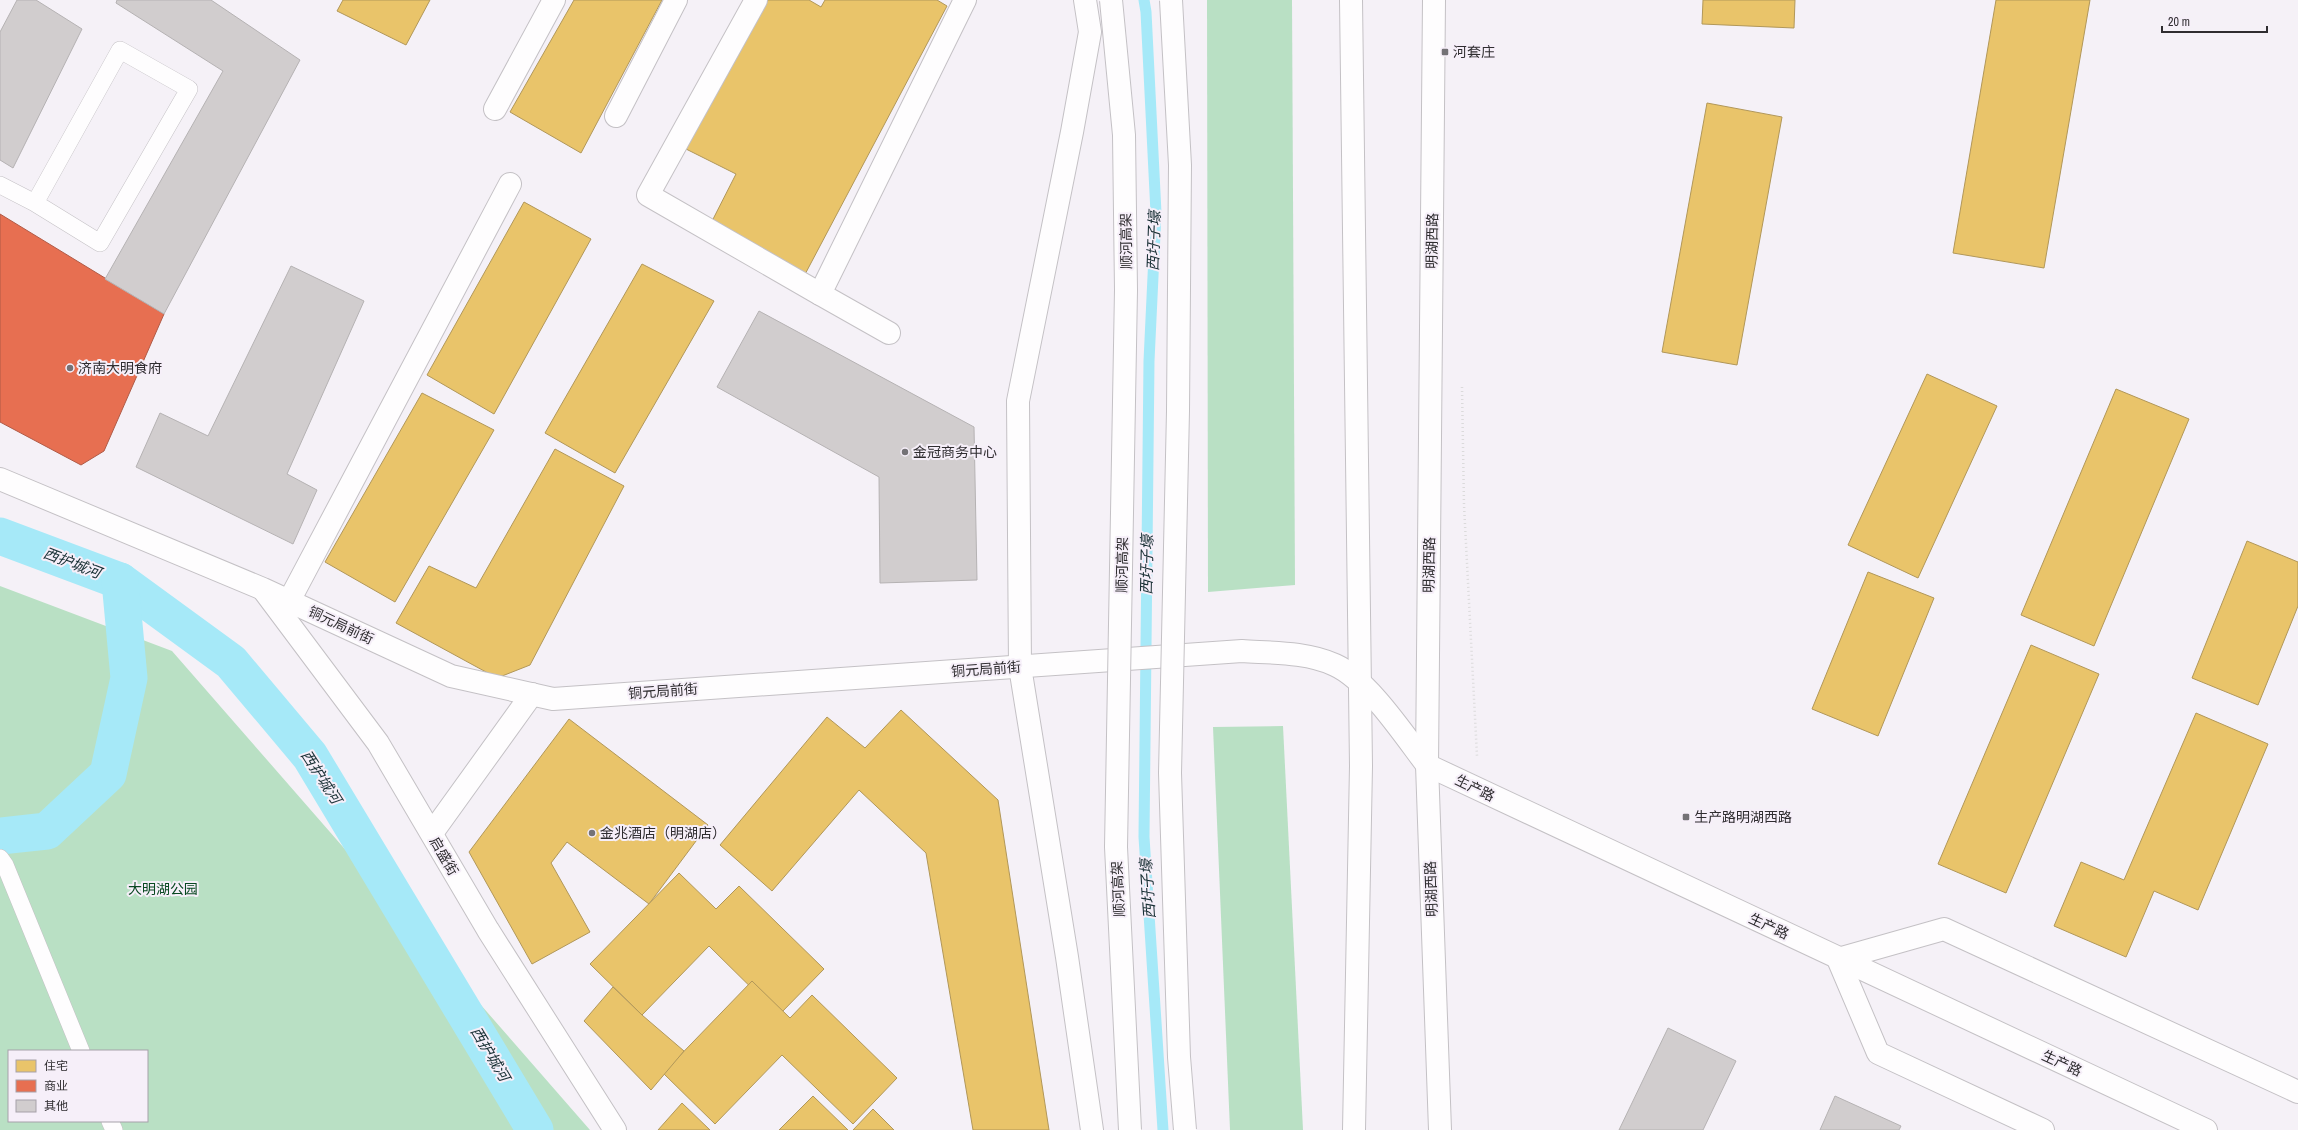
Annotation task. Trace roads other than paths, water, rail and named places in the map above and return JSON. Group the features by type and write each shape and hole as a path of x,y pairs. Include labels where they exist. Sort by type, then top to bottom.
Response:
{"main road":[{"path":"495,109 554,0"},
{"path":"616,116 676,0"},
{"path":"756,0 648,195 890,333"},
{"path":"820,294 965,0"},
{"path":"1086,0 1090,32 1072,132 1018,401 1020,667 1067,957 1092,1130"},
{"name":"顺河高架","path":"1111,0 1124,134 1126,290 1116,847 1130,1130"},
{"path":"1171,0 1180,165 1170,773 1179,1058 1185,1130"},
{"path":"1351,0 1362,766 1354,1130"},
{"name":"明湖西路","path":"1434,0 1427,765 1440,1130"},
{"path":"289,601 510,184"},
{"name":"铜元局前街","path":"0,479 263,589 451,676 553,699 1242,651 1302,656 1335,665 1361,683"},
{"name":"启盛街","path":"263,589 378,743 488,930 614,1130"},
{"name":"生产路","path":"1361,683 1427,765 1838,959 2206,1130"},
{"path":"432,834 532,694"},
{"path":"2043,1130 1878,1053 1838,959 1944,929 2298,1092"}],"lane":[{"path":"0,185 35,203 100,243 188,89 120,50 35,203"},
{"path":"2,861 82,1050"}],"waterway":[{"name":"西圩子壕","path":"1144,0 1146,12 1156,213 1149,361 1144,837 1163,1130"},
{"name":"西护城河","path":"0,536 120,581 231,662 310,756 535,1130"},
{"path":"0,836 47,831 108,774 129,678 120,581"}],"place":[{"name":"河套庄","path":"1445,52"},
{"name":"济南大明食府","path":"70,368"},
{"name":"金冠商务中心","path":"905,452"},
{"name":"生产路明湖西路","path":"1686,817"},
{"name":"金兆酒店（明湖店）","path":"592,833"}],"park label":[{"name":"大明湖公园","path":"163,889"}]}
